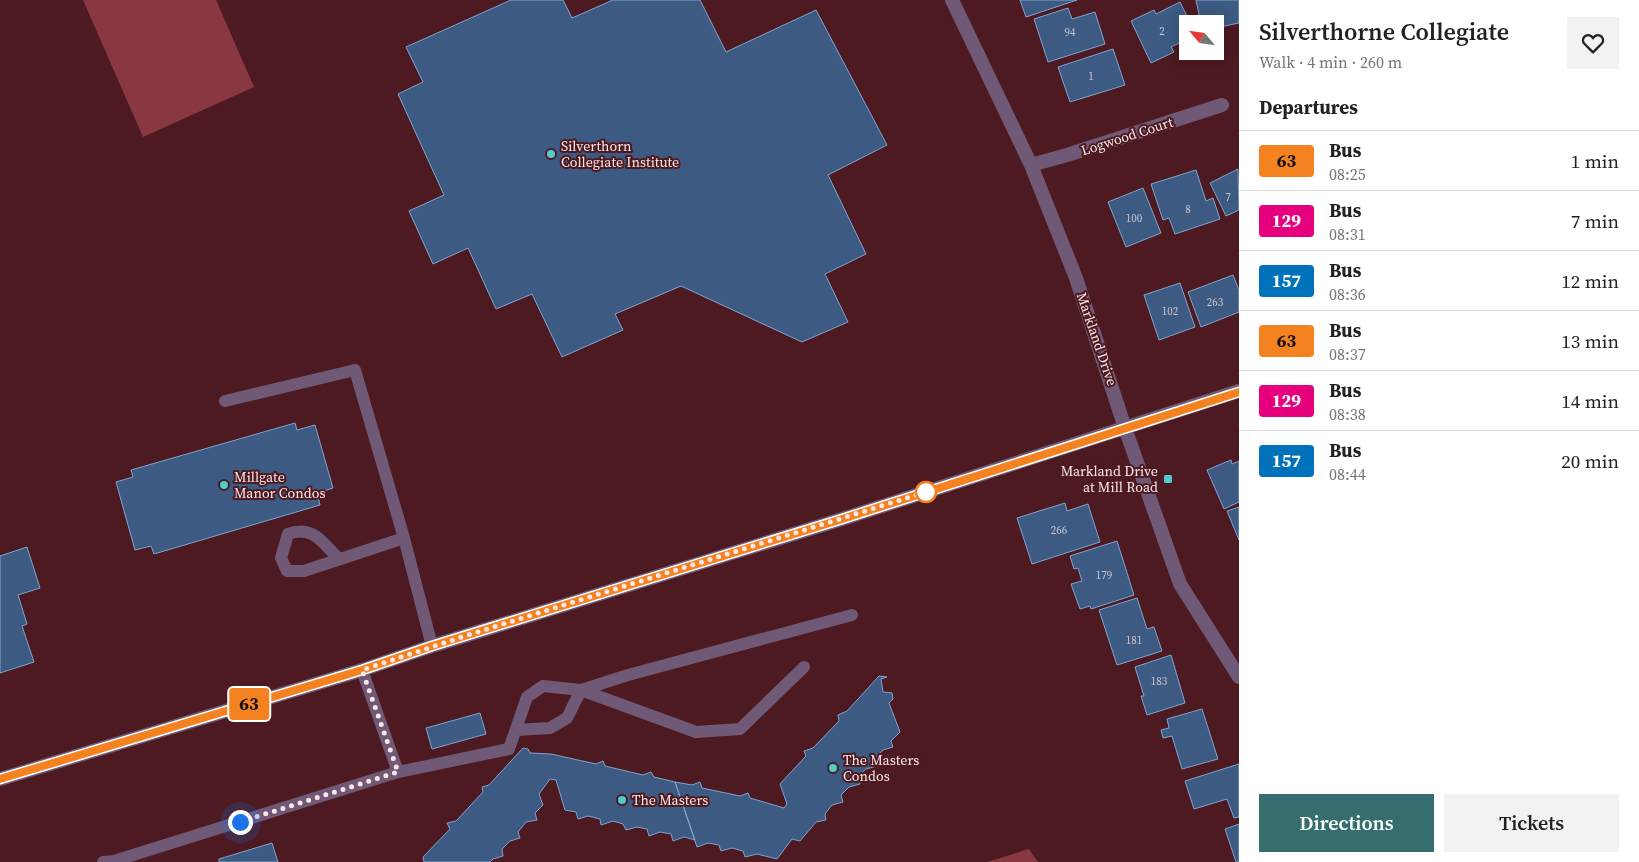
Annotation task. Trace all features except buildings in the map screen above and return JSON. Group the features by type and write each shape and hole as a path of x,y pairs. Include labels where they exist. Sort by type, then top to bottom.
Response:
{"street":[{"name":"Markland Drive","path":"952,0 1031,165 1076,278 1180,584 1239,677"},
{"name":"Logwood Court","path":"1031,165 1222,105"},
{"path":"0,779 362,670 432,646 839,520 1239,392"}],"lane":[{"path":"225,401 355,370 404,538 432,646"},
{"path":"339,559 404,538"},
{"path":"516,730 550,728 567,718 581,690 628,675 852,615"},
{"path":"111,862 398,772 509,749 526,697 543,686 581,690 696,732 740,729 804,667"},
{"path":"362,670 398,772"}],"shaded area":[{"path":"83,0 216,0 254,87 143,137"},
{"path":"1029,849 1038,862 987,862"}],"bus line":[{"name":"63","path":"0,779 362,670 432,646 839,520 1239,392"}],"place":[{"name":"Silverthorn Collegiate Institute","path":"551,154"},
{"name":"Markland Drive at Mill Road","path":"1168,479"},
{"name":"Millgate Manor Condos","path":"224,485"},
{"name":"The Masters Condos","path":"833,768"},
{"name":"The Masters","path":"622,800"}],"route":[{"path":"240,822 398,772 362,670 612,589 926,492"}]}
